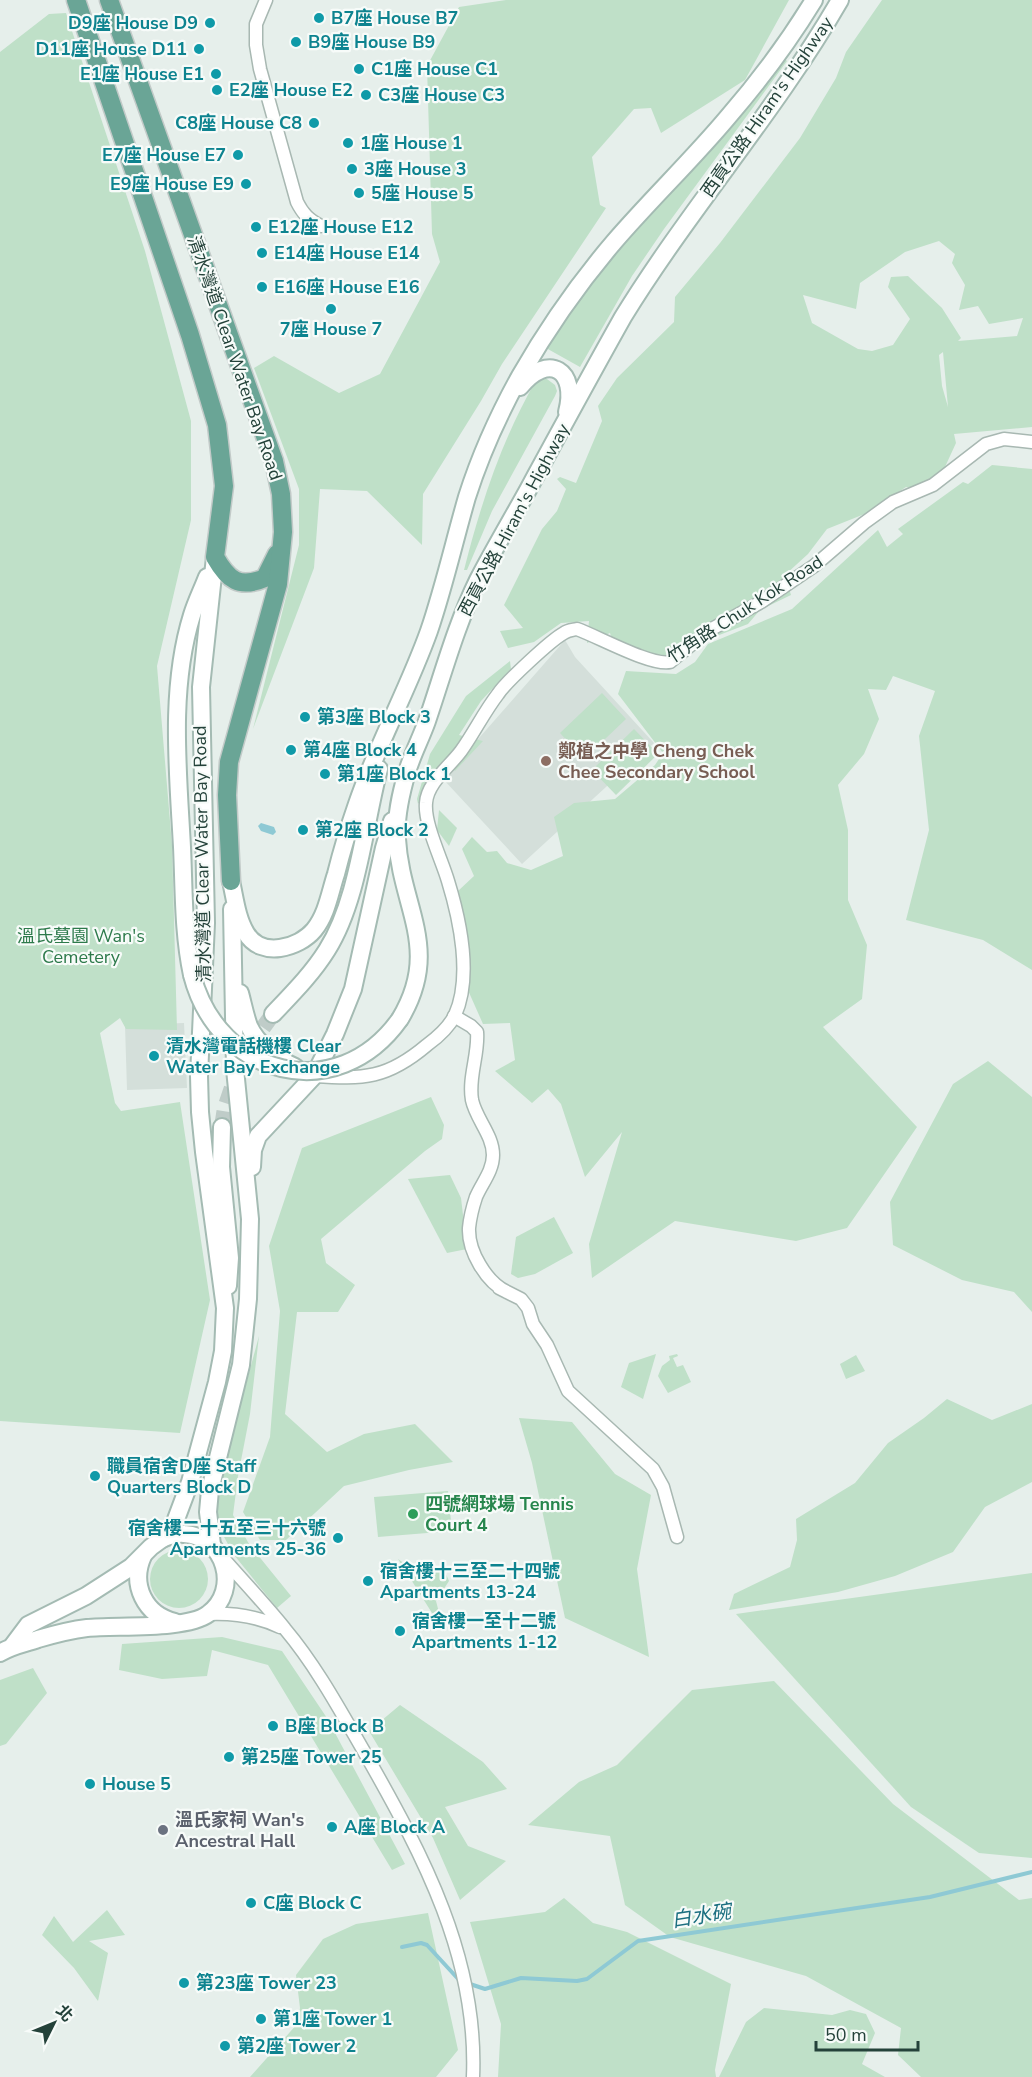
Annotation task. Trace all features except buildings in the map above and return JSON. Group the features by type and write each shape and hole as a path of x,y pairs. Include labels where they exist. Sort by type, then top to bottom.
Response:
{"main road":[{"name":"清水灣道 Clear Water Bay Road","path":"7,1649 28,1625 86,1596 131,1567 144,1556 151,1546 162,1539 175,1522 204,1438 219,1372 226,1320 204,1152 199,1076 206,923 201,687 224,486 217,425 190,335 76,0"},
{"name":"清水灣道 Clear Water Bay Road","path":"7,1649 61,1632 87,1628 185,1623 209,1614 221,1599 227,1580 225,1567 216,1550 208,1512 210,1490 241,1365 248,1299 250,1219 235,1069 234,972 227,795 229,762 278,584 283,532 281,494 274,461 109,0"},
{"name":"西貢公路 Hiram's Highway","path":"231,881 239,918 248,936 254,941 271,948 287,947 304,939 312,932 325,910 372,762 407,686 435,613 472,483 520,376 577,290 614,242 728,118 765,72 814,0"},
{"name":"西貢公路 Hiram's Highway","path":"215,557 192,616 180,684 177,758 185,919 195,988 207,1014 230,1042 239,1050 262,1062 284,1069 308,1071 343,1064 367,1053 393,1029 412,995 419,971 418,930 401,867 397,840 398,816 407,772 426,724 455,635 478,581 622,317 647,277 770,108 840,0"},
{"path":"501,415 525,382 540,369 549,367 564,375 568,384 569,405 565,423"},
{"path":"215,557 227,575 234,580 240,583 256,582 266,578 272,567 283,532"},
{"path":"273,1014 327,951 343,918 378,775 407,686"},
{"path":"250,1219 252,1158 258,1136 314,1076 354,989 384,848 407,772"},
{"path":"234,972 250,1027 281,1061 314,1076"},
{"path":"222,1127 221,1167 230,1258 225,1308"},
{"path":"162,1539 174,1534 192,1535 216,1550"},
{"path":"144,1556 140,1563 138,1580 144,1600 160,1617 185,1623"}],"street":[{"path":"266,0 259,13 255,34 260,69 297,202 302,213 310,221 321,226"},
{"name":"竹角路 Chuk Kok Road","path":"314,1076 357,1078 378,1075 403,1062 426,1046 441,1033 454,1016 461,994 463,954 448,881 426,815 426,802 432,787 461,751 499,692 549,644 565,632 577,629 647,659 670,662 708,631 761,602 814,566 864,523 893,502 933,486 986,444 1004,439 1032,442"},
{"path":"454,1016 477,1032 472,1098 493,1152 488,1177 477,1196 470,1218 469,1234 483,1271 490,1281 521,1299 528,1308 533,1324 547,1346 568,1391 651,1466 663,1487 677,1537"},
{"path":"216,1550 287,1630 343,1715 426,1866 444,1908 468,1996 473,2041 473,2074"},
{"path":"209,1614 230,1613 264,1619 287,1630"}],"shaded area":[{"name":"鄭植之中學 Cheng Chek Chee Secondary School","path":"565,640 575,657 654,743 522,864 443,779"},
{"path":"184,1023 187,1088 127,1090 125,1025"}],"green space":[{"path":"506,0 789,0 745,80 661,133 651,108 634,109 592,157 600,205 606,208 502,364 423,494 422,545 367,491 320,489 314,568 253,729 299,545 299,489 254,368 274,356 339,393 380,374 440,262 432,234 427,66 459,7"},
{"path":"882,0 1032,0 1032,427 954,434 956,443 933,493 906,487 867,513 827,529 808,554 785,575 791,595 760,610 748,624 714,637 709,634 648,666 616,652 610,633 587,643 589,621 561,623 534,642 508,648 500,631 523,628 504,605 542,529 557,511 566,489 557,479 560,477 576,483 602,421 598,406 617,378 674,322 675,297 720,243 800,138 836,78 846,52","holes":["939,241 955,254 952,263 965,285 959,310 978,306 989,324 1023,318 1017,336 958,341 961,338 942,308 908,276 891,277 888,287 910,319 893,345 872,351 858,349 812,323 803,295 856,309 860,283 905,252","943,352 948,407 942,386 939,355"]},
{"name":"溫氏墓園 Wan's Cemetery","path":"66,13 145,251 191,421 191,520 157,666 172,845 177,1030 126,1029 120,1018 100,1033 115,1103 121,1111 180,1102 210,1300 180,1433 0,1421 0,52 49,14"},
{"path":"785,59 787,61 632,276 580,367 546,348 592,281 620,246 699,162"},
{"path":"547,379 555,385 557,391 492,511 467,570 464,570 477,521 502,450 535,382"},
{"path":"992,465 1032,469 1032,970 983,940 906,920 929,830 919,736 935,691 893,676 886,690 868,689 879,719 864,754 838,785 848,830 848,900 867,945 862,999 823,1027 917,1127 847,1228 796,1241 675,1221 592,1278 589,1244 622,1132 585,1177 561,1104 548,1089 532,1103 495,1071 515,1060 510,1023 483,1024 467,988 469,958 458,891 474,876 462,849 472,837 487,852 497,851 507,863 531,870 563,856 554,817 574,803 615,799 655,765 663,753 618,694 626,671 676,674 695,662 708,644 792,609 878,530 887,547 903,534 898,529 963,482 968,484"},
{"path":"510,661 511,669 481,701 459,735 483,741 455,771 447,761 428,785 418,804 417,799 430,754 466,696"},
{"path":"602,693 626,719 584,759 560,733"},
{"path":"634,729 658,754 616,795 592,770"},
{"path":"439,810 457,828 449,846 437,830"},
{"path":"988,1061 1032,1097 1032,1312 1014,1292 962,1280 893,1245 890,1202 953,1084"},
{"path":"431,1097 444,1125 442,1139 321,1239 326,1263 355,1285 338,1312 297,1312 285,1414 327,1452 364,1434 415,1424 453,1462 344,1486 286,1540 260,1540 243,1512 270,1437 280,1311 269,1246 302,1148"},
{"path":"450,1175 461,1198 467,1249 447,1253 408,1179"},
{"path":"554,1217 573,1253 535,1274 518,1278 511,1274 516,1237"},
{"path":"259,1336 250,1414 233,1515 249,1544 291,1596 277,1608 234,1555 218,1526 215,1499"},
{"path":"656,1354 643,1399 621,1387 629,1363"},
{"path":"677,1354 678,1356 673,1358 677,1367 683,1365 691,1382 668,1393 658,1376 662,1366 670,1360 669,1356"},
{"path":"856,1355 865,1371 846,1379 840,1364"},
{"path":"947,1399 992,1420 1032,1404 1032,1482 985,1507 953,1552 895,1576 838,1592 729,1610 734,1594 790,1567 797,1540 796,1519 855,1483 888,1443"},
{"path":"519,1418 572,1422 615,1474 651,1495 637,1569 649,1657 565,1618 532,1463"},
{"name":"四號網球場 Tennis Court 4","path":"448,1491 452,1531 378,1537 374,1497"},
{"path":"179,1550 190,1552 203,1563 208,1579 206,1590 195,1603 179,1608 168,1606 155,1595 150,1579 152,1568 163,1555"},
{"path":"398,1559 426,1579 443,1567 449,1581 436,1601 444,1632"},
{"path":"1032,1573 1032,1858 979,1853 911,1807 736,1614"},
{"path":"222,1637 282,1651 327,1718 405,1864 392,1870 268,1665 212,1650 207,1676 162,1679 119,1670 122,1644"},
{"path":"33,1668 47,1693 6,1744 0,1746 0,1680"},
{"path":"774,1681 893,1804 1019,1900 1032,1898 1032,2077 921,2077 898,2055 901,2028 806,1976 670,1937 625,1905 610,1836 528,1825 579,1782 617,1765 692,1690"},
{"path":"400,1705 483,1762 507,1789 445,1807 468,1846 506,1861 460,1900 433,1838 369,1731"},
{"path":"564,1898 593,1923 627,1932 731,1984 715,2070 716,2077 498,2077 501,2024 470,1922 545,1912"},
{"path":"107,1910 125,1935 89,1941 108,1953 98,2001 74,1968 42,1935 54,1916 73,1942"},
{"path":"428,1913 458,2050 436,2077 250,2077 298,2023 300,2008 296,1975 323,1939 356,1924"},
{"path":"764,2008 832,2015 850,2010 866,2014 875,2033 862,2064 885,2077 719,2077 746,2022"}],"water":[{"path":"261,823 274,827 276,832 273,835 261,831 258,826"}],"waterway":[{"name":"白水碗","path":"467,1983 485,1989 521,1978 577,1981 587,1979 638,1941 930,1897 1032,1872"},
{"name":"白水碗","path":"402,1947 421,1943 427,1945 460,1981"}],"tunnel":[{"path":"249,1047 273,1014"},
{"path":"222,1127 225,1108 237,1073"}],"place":[{"name":"B7座 House B7","path":"319,18"},
{"name":"D9座 House D9","path":"210,23"},
{"name":"B9座 House B9","path":"296,42"},
{"name":"D11座 House D11","path":"199,49"},
{"name":"C1座 House C1","path":"359,69"},
{"name":"E1座 House E1","path":"216,74"},
{"name":"E2座 House E2","path":"217,90"},
{"name":"C3座 House C3","path":"366,95"},
{"name":"C8座 House C8","path":"314,123"},
{"name":"1座 House 1","path":"348,143"},
{"name":"E7座 House E7","path":"238,155"},
{"name":"3座 House 3","path":"352,169"},
{"name":"E9座 House E9","path":"246,184"},
{"name":"5座 House 5","path":"359,193"},
{"name":"E12座 House E12","path":"256,227"},
{"name":"E14座 House E14","path":"262,253"},
{"name":"E16座 House E16","path":"262,287"},
{"name":"7座 House 7","path":"331,309"},
{"name":"第3座 Block 3","path":"305,717"},
{"name":"第4座 Block 4","path":"291,750"},
{"name":"鄭植之中學 Cheng Chek Chee Secondary School","path":"546,761"},
{"name":"第1座 Block 1","path":"325,774"},
{"name":"第2座 Block 2","path":"303,830"},
{"name":"清水灣電話機樓 Clear Water Bay Exchange","path":"154,1056"},
{"name":"職員宿舍D座 Staff Quarters Block D","path":"95,1476"},
{"name":"四號網球場 Tennis Court 4","path":"413,1514"},
{"name":"宿舍樓二十五至三十六號 Apartments 25-36","path":"338,1538"},
{"name":"宿舍樓十三至二十四號 Apartments 13-24","path":"368,1581"},
{"name":"宿舍樓一至十二號 Apartments 1-12","path":"400,1631"},
{"name":"B座 Block B","path":"273,1726"},
{"name":"第25座 Tower 25","path":"229,1757"},
{"name":"House 5","path":"90,1784"},
{"name":"A座 Block A","path":"332,1827"},
{"name":"溫氏家祠 Wan's Ancestral Hall","path":"163,1830"},
{"name":"C座 Block C","path":"251,1903"},
{"name":"第23座 Tower 23","path":"184,1983"},
{"name":"第1座 Tower 1","path":"261,2019"},
{"name":"第2座 Tower 2","path":"225,2046"}]}
